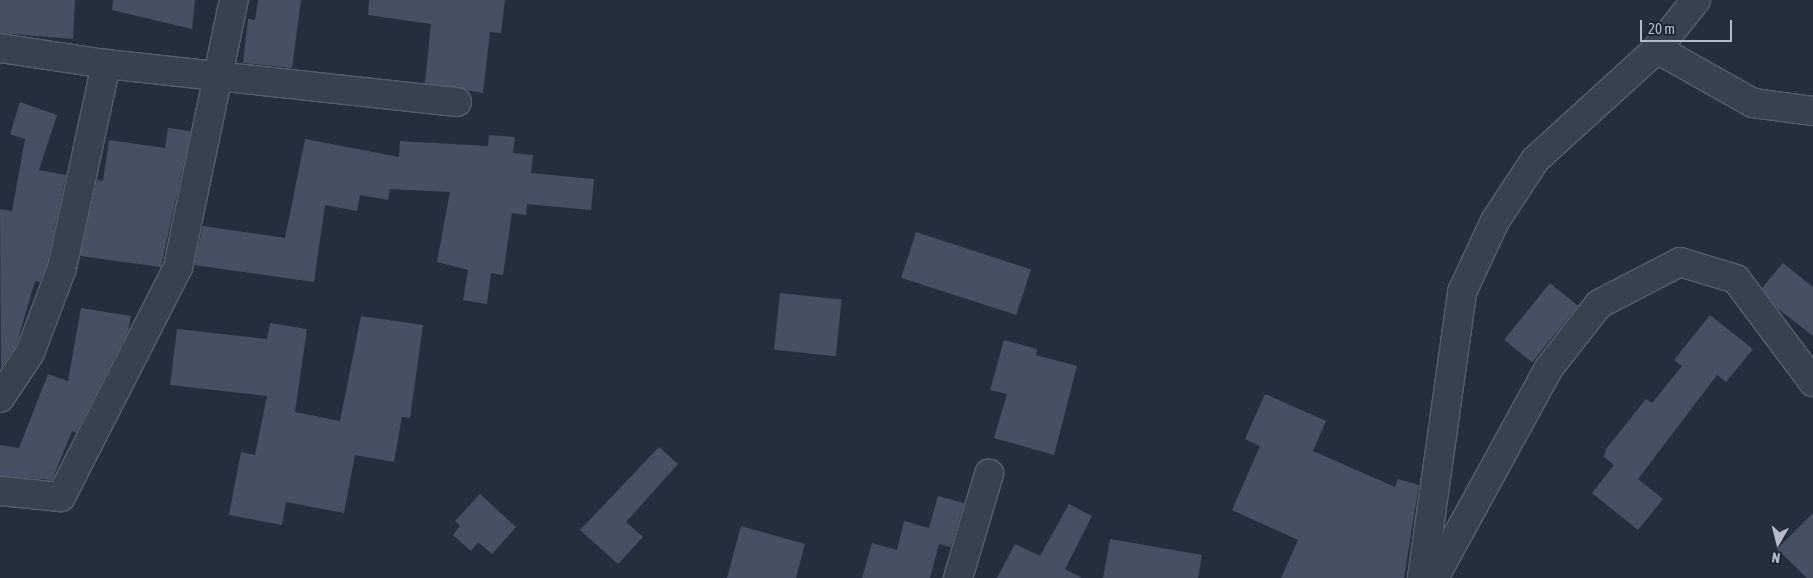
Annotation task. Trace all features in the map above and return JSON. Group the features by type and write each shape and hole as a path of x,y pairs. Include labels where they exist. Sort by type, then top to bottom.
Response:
{"street":[{"path":"0,491 61,497 178,267 234,0"},
{"path":"1422,578 1462,292 1495,222 1534,160 1657,49 1696,0"},
{"path":"0,48 106,64 457,102"},
{"path":"1657,49 1753,103 1813,111"},
{"path":"0,398 30,352 62,268 106,64"},
{"path":"1434,578 1549,368 1599,304 1680,262 1736,279 1813,382"},
{"path":"958,578 989,474"}],"building":[{"path":"0,0 75,0 73,39 0,33"},
{"path":"113,0 195,0 192,29 112,10"},
{"path":"258,0 301,0 292,68 243,63 248,19 255,20"},
{"path":"369,0 505,0 501,33 490,32 483,93 425,83 431,24 368,15"},
{"path":"20,102 57,115 39,170 66,175 47,264 40,282 35,281 16,346 1,368 0,209 12,211 25,139 10,134"},
{"path":"168,128 191,131 161,267 80,256 97,180 103,181 109,140 165,148"},
{"path":"489,135 515,137 513,153 533,155 531,173 594,179 591,210 527,204 526,215 512,213 503,275 491,273 487,304 463,300 468,270 437,262 450,192 390,189 388,200 360,195 357,211 325,205 314,282 194,265 203,226 285,238 305,139 399,157 400,141 488,146"},
{"path":"916,232 1031,269 1016,315 901,278"},
{"path":"1783,263 1813,287 1813,336 1777,308 1762,288"},
{"path":"1550,283 1578,306 1532,362 1504,340"},
{"path":"780,293 842,299 836,356 774,350"},
{"path":"81,308 131,316 128,331 76,433 72,431 52,480 0,476 0,445 19,448 48,374 68,381"},
{"path":"1710,315 1753,349 1726,382 1717,375 1638,479 1663,499 1638,530 1592,493 1614,465 1604,457 1606,449 1646,399 1652,403 1682,366 1674,360"},
{"path":"361,316 423,325 410,418 402,417 394,462 355,455 344,513 286,502 282,525 229,515 241,452 255,455 267,396 170,385 177,329 267,339 270,323 307,329 295,412 340,421"},
{"path":"1004,340 1037,349 1036,355 1077,366 1054,455 994,438 1007,394 990,390"},
{"path":"1265,394 1326,421 1313,451 1395,487 1398,479 1419,485 1404,578 1281,578 1298,540 1232,510 1260,446 1245,439"},
{"path":"659,447 678,464 626,522 643,537 618,564 580,530"},
{"path":"480,494 516,527 492,554 478,542 471,551 453,535 460,526 455,521"},
{"path":"938,496 964,503 951,547 939,544 930,578 862,578 872,543 897,550 904,521 929,528"},
{"path":"1069,504 1092,516 1065,569 1082,578 997,578 1015,544 1040,556"},
{"path":"1813,513 1813,578 1807,578 1777,549"},
{"path":"741,526 805,544 796,578 727,578"},
{"path":"1110,539 1202,555 1198,578 1103,578"}]}
